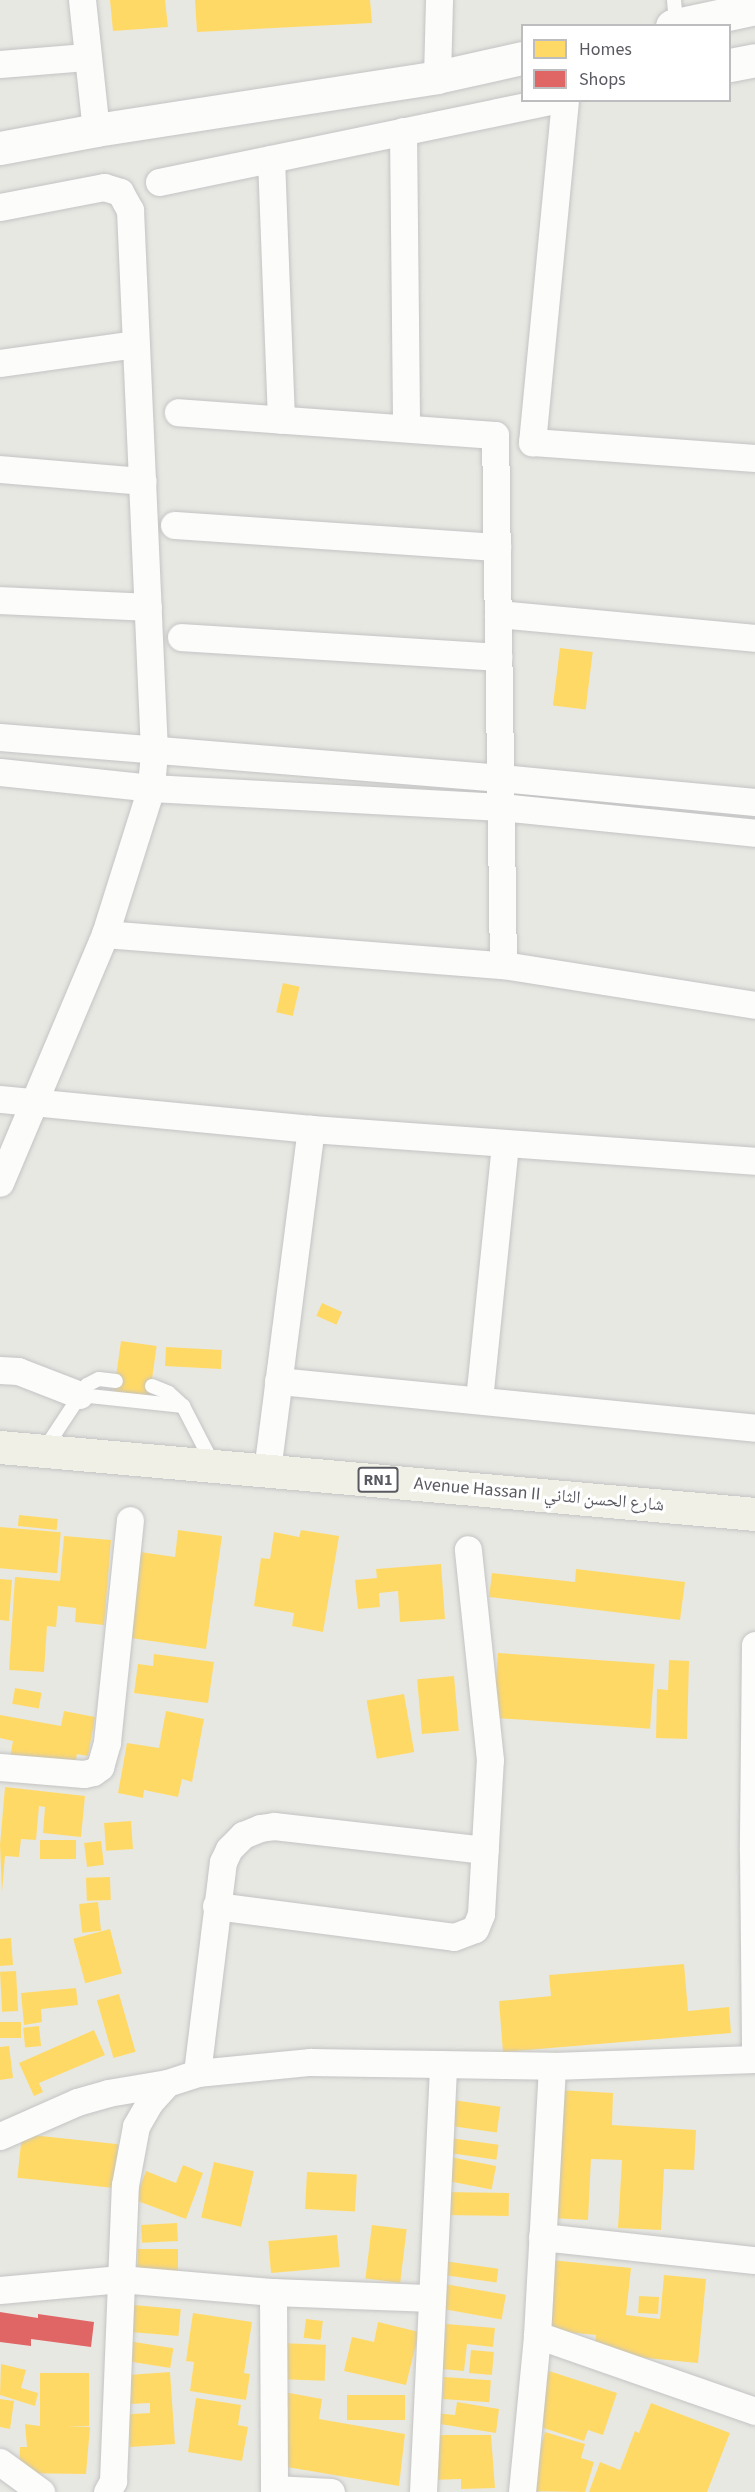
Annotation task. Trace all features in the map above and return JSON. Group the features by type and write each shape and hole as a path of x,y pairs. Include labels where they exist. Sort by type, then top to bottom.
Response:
{"main road":[{"name":"Avenue Hassan II شارع الحسن الثاني","path":"0,1447 755,1514"}],"street":[{"path":"82,0 86,57 96,130"},
{"path":"437,77 439,0"},
{"path":"674,17 755,8"},
{"path":"0,64 86,57"},
{"path":"0,148 96,130 437,77 521,58"},
{"path":"731,65 755,60"},
{"path":"159,182 546,102"},
{"path":"565,102 532,442 755,458"},
{"path":"403,131 406,428"},
{"path":"271,159 281,420"},
{"path":"0,207 104,187 120,192 130,210 154,752 151,788 105,934 0,1183"},
{"path":"0,363 136,344"},
{"path":"178,412 495,435 503,964"},
{"path":"0,469 142,481"},
{"path":"174,525 497,547"},
{"path":"0,600 148,607"},
{"path":"498,614 755,638"},
{"path":"181,637 498,657"},
{"path":"0,737 154,752 501,777 755,802"},
{"path":"0,772 151,788 501,807 755,833"},
{"path":"105,934 503,964 755,1005"},
{"path":"0,1100 311,1129 755,1161"},
{"path":"267,1471 311,1129"},
{"path":"479,1401 505,1144"},
{"path":"0,1370 18,1371 80,1395"},
{"path":"278,1381 755,1428"},
{"path":"0,1767 84,1774 100,1767 107,1742 130,1520"},
{"path":"216,1906 461,1937 474,1929 478,1923 485,1850 490,1760 468,1549"},
{"path":"755,1645 755,2051"},
{"path":"197,2073 223,1862 229,1849 243,1835 260,1828 274,1826 485,1850"},
{"path":"0,2136 77,2102 108,2093 167,2083 197,2073 310,2062 552,2066 755,2059"},
{"path":"423,2492 442,2064"},
{"path":"522,2492 537,2335 552,2066"},
{"path":"107,2492 113,2481 125,2186 136,2126 150,2102 167,2083"},
{"path":"542,2237 755,2260"},
{"path":"0,2290 120,2279 273,2292 432,2298"},
{"path":"273,2292 274,2490 331,2492"},
{"path":"537,2335 755,2411"},
{"path":"0,2462 41,2492"}],"lane":[{"path":"43,1451 80,1395 92,1381 116,1381"},
{"path":"152,1386 169,1393 183,1406 214,1466"},
{"path":"80,1395 183,1406"}],"building: Homes":[{"path":"110,0 165,0 168,27 113,31"},
{"path":"195,0 370,0 372,23 197,32"},
{"path":"560,648 593,652 586,710 553,706"},
{"path":"283,983 300,987 293,1016 276,1012"},
{"path":"322,1303 342,1312 336,1325 316,1316"},
{"path":"121,1341 157,1346 149,1400 113,1395"},
{"path":"166,1347 222,1350 221,1369 165,1366"},
{"path":"19,1515 58,1519 57,1530 18,1526"},
{"path":"0,1527 61,1532 57,1573 0,1568"},
{"path":"178,1530 222,1536 206,1649 131,1638 140,1552 175,1557"},
{"path":"301,1530 339,1536 323,1632 292,1626 294,1613 254,1606 261,1558 270,1559 274,1532 299,1537"},
{"path":"64,1536 111,1540 104,1625 75,1622 76,1608 58,1606 56,1627 47,1626 44,1672 9,1670 15,1577 60,1581"},
{"path":"441,1564 445,1619 400,1622 398,1591 379,1593 380,1607 358,1609 355,1580 377,1578 376,1569"},
{"path":"576,1569 685,1582 680,1620 489,1597 492,1573 575,1582"},
{"path":"0,1579 12,1580 9,1621 0,1620"},
{"path":"498,1653 655,1664 650,1729 493,1718"},
{"path":"154,1654 214,1662 208,1703 134,1693 138,1664 153,1666"},
{"path":"669,1660 689,1661 687,1739 656,1738 657,1689 668,1690"},
{"path":"454,1676 459,1731 422,1734 417,1679"},
{"path":"15,1688 42,1693 39,1708 12,1704"},
{"path":"404,1694 414,1752 377,1759 367,1701"},
{"path":"64,1711 95,1717 88,1756 77,1754 74,1771 10,1758 13,1741 0,1738 0,1715 61,1726"},
{"path":"166,1711 204,1719 192,1782 182,1779 178,1797 144,1790 143,1798 118,1793 127,1743 159,1748"},
{"path":"5,1787 85,1796 81,1837 43,1833 45,1807 39,1806 36,1840 21,1839 19,1857 5,1856 2,1892 0,1845"},
{"path":"131,1821 133,1849 106,1851 104,1823"},
{"path":"40,1840 76,1840 76,1859 40,1859"},
{"path":"101,1841 104,1865 87,1867 84,1843"},
{"path":"110,1877 111,1900 87,1901 86,1878"},
{"path":"98,1902 101,1931 82,1933 79,1904"},
{"path":"110,1929 122,1973 85,1983 73,1939"},
{"path":"11,1938 13,1965 0,1966 0,1939"},
{"path":"684,1964 688,2011 729,2007 731,2033 503,2052 499,2001 551,1996 549,1975"},
{"path":"16,1971 18,2011 2,2012 0,1972"},
{"path":"76,1988 78,2005 41,2009 42,2022 24,2025 21,1993"},
{"path":"119,1994 136,2052 113,2058 97,2000"},
{"path":"0,2022 21,2022 21,2038 0,2038"},
{"path":"39,2026 41,2046 25,2048 23,2028"},
{"path":"94,2030 105,2055 39,2083 43,2092 34,2096 19,2063"},
{"path":"9,2046 13,2078 0,2080 0,2047"},
{"path":"558,2090 613,2093 612,2125 696,2130 694,2170 664,2169 661,2230 618,2228 622,2160 591,2159 588,2220 551,2218"},
{"path":"446,2099 500,2107 497,2132 442,2125"},
{"path":"22,2134 118,2144 114,2188 17,2178"},
{"path":"450,2138 499,2145 496,2160 448,2153"},
{"path":"450,2157 496,2166 492,2190 445,2181"},
{"path":"214,2162 254,2171 241,2227 201,2218"},
{"path":"183,2165 203,2173 186,2219 135,2200 146,2171 176,2183"},
{"path":"307,2172 357,2175 355,2212 305,2209"},
{"path":"445,2192 509,2193 509,2216 445,2215"},
{"path":"177,2223 178,2241 142,2243 141,2225"},
{"path":"372,2225 407,2229 400,2283 365,2279"},
{"path":"337,2235 340,2267 271,2273 268,2241"},
{"path":"138,2249 178,2249 178,2275 138,2275"},
{"path":"551,2260 631,2268 626,2315 660,2319 664,2275 706,2279 698,2363 595,2353 596,2335 544,2330"},
{"path":"444,2261 498,2269 497,2283 442,2275"},
{"path":"439,2283 506,2295 502,2319 435,2308"},
{"path":"639,2296 659,2297 658,2314 638,2313"},
{"path":"122,2304 181,2309 178,2336 120,2331"},
{"path":"193,2313 252,2322 244,2373 250,2374 246,2400 190,2391 194,2362 186,2361"},
{"path":"306,2319 323,2321 321,2340 304,2338"},
{"path":"378,2322 419,2332 406,2385 344,2371 352,2337 374,2342"},
{"path":"446,2324 495,2328 493,2347 467,2344 464,2371 442,2369"},
{"path":"122,2340 173,2348 170,2368 119,2360"},
{"path":"278,2343 326,2345 325,2381 277,2379"},
{"path":"471,2350 494,2352 492,2375 469,2373"},
{"path":"1,2364 26,2370 21,2388 38,2393 35,2406 0,2395"},
{"path":"549,2371 617,2393 603,2435 588,2430 584,2441 531,2424"},
{"path":"170,2372 175,2444 130,2447 129,2430 115,2431 115,2415 150,2413 150,2403 130,2404 128,2375"},
{"path":"40,2373 89,2373 89,2426 67,2426 90,2427 86,2474 19,2473 20,2447 27,2447 25,2424 40,2426"},
{"path":"444,2377 491,2380 489,2402 442,2399"},
{"path":"284,2392 322,2399 319,2419 405,2434 399,2486 275,2465"},
{"path":"347,2395 405,2395 405,2420 347,2420"},
{"path":"196,2398 241,2405 238,2425 248,2427 242,2461 188,2452"},
{"path":"0,2399 14,2401 10,2429 0,2427"},
{"path":"457,2402 499,2409 496,2433 434,2423 435,2413 455,2415"},
{"path":"651,2403 730,2433 707,2492 589,2492 600,2462 620,2470 635,2431 639,2433"},
{"path":"545,2432 585,2444 581,2458 594,2462 585,2492 528,2491"},
{"path":"430,2435 491,2435 495,2488 461,2489 461,2479 431,2480"}],"building: Shops":[{"path":"0,2312 38,2318 38,2314 94,2322 91,2347 31,2339 31,2346 0,2342"}]}
